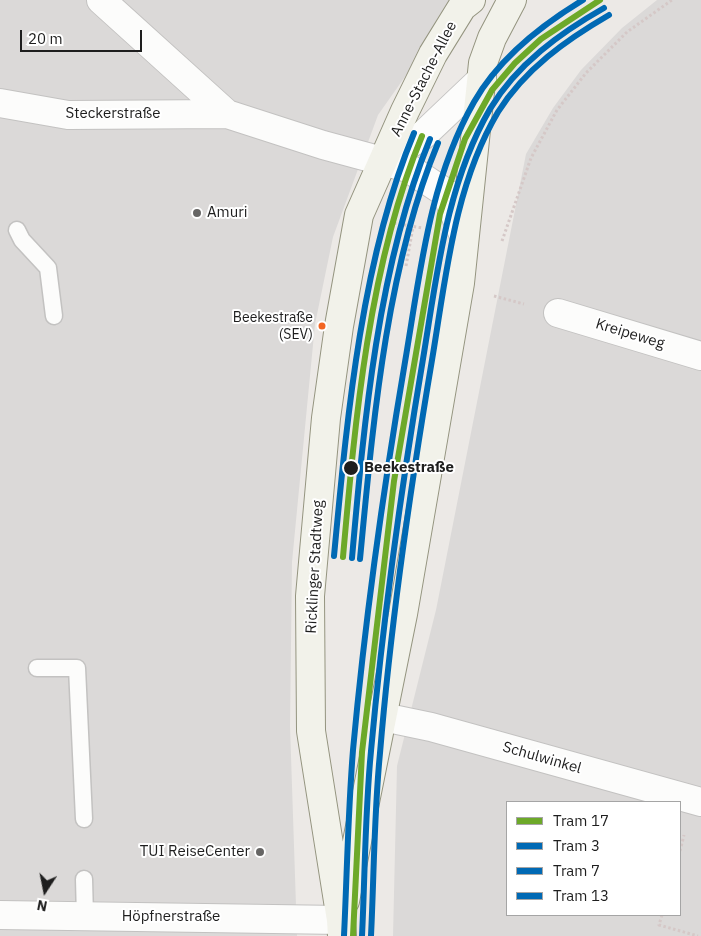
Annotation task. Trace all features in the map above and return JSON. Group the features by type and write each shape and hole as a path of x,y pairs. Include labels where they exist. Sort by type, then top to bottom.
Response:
{"street":[{"path":"101,0 227,114 408,168 446,192 464,236"},
{"name":"Anne-Stache-Allee","path":"359,215 434,54 462,7 471,0"},
{"path":"342,928 373,756 383,717 403,614 460,283 483,63 492,38 512,0"},
{"name":"Anne-Stache-Allee","path":"383,162 422,136 482,79"},
{"name":"Steckerstraße","path":"0,103 68,115 227,114"},
{"name":"Ricklinger Stadtweg","path":"342,928 311,731 310,596 326,418 339,326 359,215"},
{"name":"Kreipeweg","path":"558,312 701,356"},
{"name":"Schulwinkel","path":"383,717 431,727 701,802"},
{"name":"Höpfnerstraße","path":"0,915 342,928"}],"lane":[{"path":"17,230 22,240 48,268 54,316"},
{"path":"37,668 77,668 84,819"},
{"path":"84,879 84,917"}],"path":[{"path":"501,244 531,158 557,110 586,73 627,32 672,0"},
{"path":"406,266 413,226"},
{"path":"662,916 659,925 698,936"}],"shaded area":[{"path":"0,0 459,0 378,115 333,237 315,324 292,562 290,726 297,936 0,936"},
{"path":"657,0 701,0 701,936 393,936 397,766 436,610 526,154 553,108 581,70 622,28"}],"tram line":[{"name":"7","path":"344,936 353,750 369,604 389,459 416,295 436,196 459,132 484,86 508,57 522,44 551,21 583,0"},
{"name":"17","path":"353,936 362,752 394,481 440,214 465,139 492,90 515,63 541,39 600,0"},
{"name":"3","path":"362,936 369,774 393,555 433,295 453,199 475,138 490,109 501,93 526,64 541,51 571,28 604,8"},
{"name":"13","path":"371,936 378,776 395,605 447,265 461,201 483,140 498,112 509,97 534,69 562,45 609,15"},
{"name":"7","path":"334,556 351,395 369,287 381,233 396,182 414,133"},
{"name":"17","path":"343,557 359,398 377,289 389,236 404,185 422,136"},
{"name":"3","path":"352,558 368,399 386,291 412,188 430,139"},
{"name":"13","path":"360,559 370,455 384,347 406,242 420,191 438,143"}],"place":[{"name":"Amuri","path":"197,213"},
{"name":"Beekestraße (SEV)","path":"322,326"},
{"name":"Beekestraße","path":"351,468"},
{"name":"TUI ReiseCenter","path":"260,852"}]}
